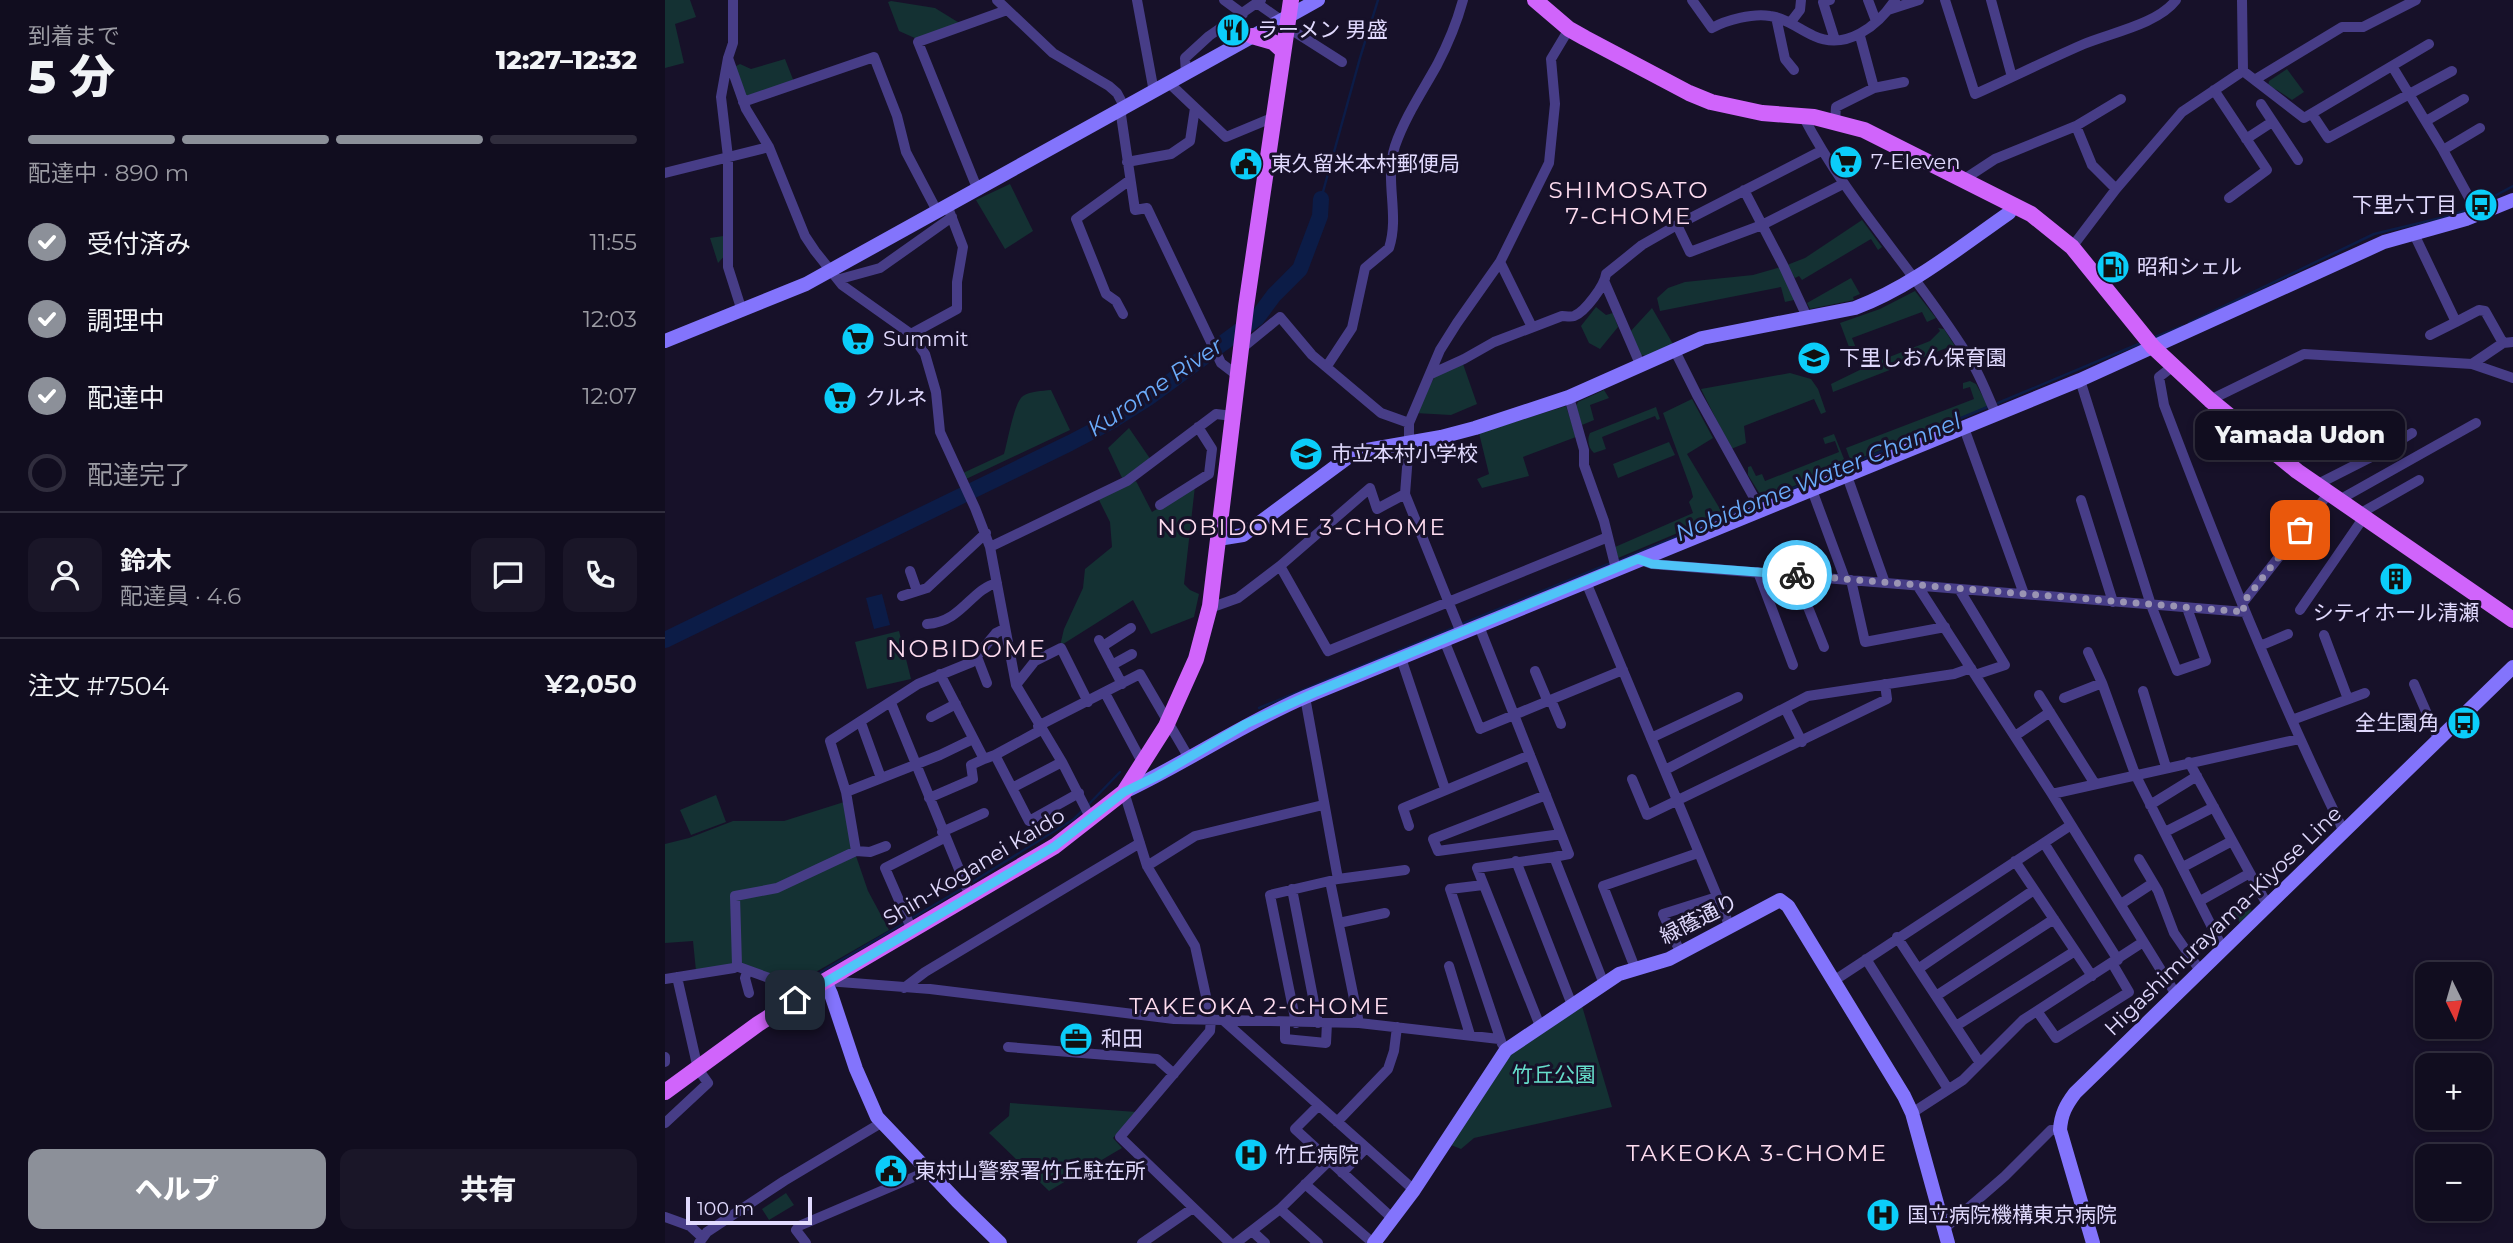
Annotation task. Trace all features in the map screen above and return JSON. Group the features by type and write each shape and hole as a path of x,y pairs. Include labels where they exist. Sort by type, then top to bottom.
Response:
{"main road":[{"path":"1535,0 1569,29 1700,97 1734,108 1835,121 1864,130 2014,205 2050,227 2072,247 2153,347 2210,400 2328,493 2513,620"},
{"name":"Shin-Koganei Kaido","path":"665,1093 697,1062 909,924 967,889 1055,846 1088,811 1124,792 1168,721 1196,659 1210,608 1237,376 1287,16"},
{"path":"1252,36 1273,42 1283,51"}],"street":[{"path":"733,0 733,43 721,97 728,158 728,267 742,311"},
{"path":"997,0 1053,53 1117,93 1124,106 1121,115 1135,210 1147,208 1221,363 1237,376"},
{"path":"1137,0 1154,92"},
{"path":"1224,0 1243,14"},
{"path":"665,341 835,275 945,211 977,188 1318,0"},
{"path":"1327,366 1352,328 1365,268 1389,248 1394,149 1413,106 1447,43 1463,0"},
{"path":"1692,0 1712,28 1760,15 1776,17 1828,41 1860,36 1895,0"},
{"path":"1790,23 1800,10 1801,0"},
{"path":"1830,0 1823,2 1835,40"},
{"path":"1868,0 1876,21"},
{"path":"1888,10 1920,0"},
{"path":"1945,0 1975,94 2087,43 2118,34 2170,8 2176,0"},
{"path":"1991,0 2012,78"},
{"path":"2242,0 2243,71"},
{"path":"2256,79 2342,26 2363,27 2416,0"},
{"path":"1186,73 1185,58 1209,36 1260,2 1287,16 1342,62"},
{"path":"977,188 918,42 1007,10"},
{"path":"1776,17 1785,59 1794,70"},
{"path":"1459,628 1405,494 1409,423 1440,350 1500,262 1549,163 1555,104 1551,59 1569,29"},
{"path":"1860,36 1874,88"},
{"path":"2243,71 2304,118 2429,44"},
{"path":"743,102 874,57 897,116 906,152 945,211 963,247 957,282 957,309 911,334"},
{"path":"728,58 743,102 769,147 805,236 842,285 911,334 925,354 936,392 940,432 991,547 1016,685 1088,811"},
{"path":"2392,66 2476,209"},
{"path":"2072,247 2116,189 2182,112 2243,71"},
{"path":"2312,114 2328,138 2452,71"},
{"path":"1835,121 1836,107 1874,88 1904,82"},
{"path":"1169,83 1226,137 1274,117"},
{"path":"2214,90 2267,170 2229,198"},
{"path":"1963,180 1995,159 2076,126 2121,99"},
{"path":"2426,121 2465,99"},
{"path":"2261,104 2298,160"},
{"path":"1128,162 1171,154 1190,141 1195,108"},
{"path":"1803,116 1821,151 1843,184 1970,359 1996,414"},
{"path":"2246,139 2272,122"},
{"path":"2076,126 2092,165 2116,189"},
{"path":"2443,150 2480,128"},
{"path":"665,173 769,147"},
{"path":"1640,364 1605,284 1606,274 1642,245 1821,151"},
{"path":"1123,314 1116,302 1106,293 1076,219 1130,180"},
{"path":"1677,225 1690,252 1762,225 1843,184"},
{"path":"1744,190 1807,317"},
{"path":"1230,1243 1120,1137 1209,1031 1211,1019 1195,946 1147,866 1124,792 1246,724 1444,640 1459,628 1479,626 1586,582 1616,565 1638,559 1759,506 1812,490 2080,380 2384,242 2414,234 2476,209 2513,200"},
{"path":"1218,539 1244,535 1347,458 1361,451 1475,428 1569,397 1702,338 1855,309 1913,279 2009,213 2014,205"},
{"path":"835,275 880,268 945,211"},
{"path":"2414,234 2456,322"},
{"path":"1500,262 1532,327"},
{"path":"1431,374 1494,342 1562,316 1572,316 1580,312 1605,284"},
{"path":"2430,335 2479,310 2484,311 2508,343 2472,364"},
{"path":"1242,345 1280,317 1312,355 1381,413 1409,423"},
{"path":"1674,349 1697,396 1759,506"},
{"path":"2210,400 2304,354 2472,364 2513,378"},
{"path":"2172,367 2159,377 2164,405 2243,608 2299,739 2344,832"},
{"path":"2080,380 2151,605 2177,671 2206,662 2187,608"},
{"path":"1569,397 1584,450 1584,465 1616,565"},
{"path":"991,547 1127,481 1216,414 1233,416"},
{"path":"2381,419 2395,443"},
{"path":"2328,493 2476,423"},
{"path":"1160,505 1209,474 1212,449 1198,428"},
{"path":"1963,428 2024,594"},
{"path":"2243,608 2328,493 2412,433"},
{"path":"1847,476 1885,583"},
{"path":"2300,610 2361,515 2419,480"},
{"path":"1210,608 1238,598 1370,488 1377,509 1405,494"},
{"path":"1812,490 1848,580 1865,642 1945,627"},
{"path":"2081,500 2113,602"},
{"path":"902,596 927,588 986,533"},
{"path":"1279,566 1328,652 1608,537"},
{"path":"1638,559 1652,564 2187,608 2243,608"},
{"path":"910,571 917,591"},
{"path":"1758,572 1793,665"},
{"path":"1795,575 1824,647"},
{"path":"1586,582 1730,927"},
{"path":"927,624 957,615 989,584 997,583"},
{"path":"1917,585 2122,904 2177,996"},
{"path":"1665,769 1808,696 2004,665 1959,589"},
{"path":"1479,626 1569,854 1476,868 1540,1026"},
{"path":"856,851 846,792 830,741 918,684 972,662 996,633 1005,628"},
{"path":"1122,684 1101,643 1131,628"},
{"path":"2260,646 2288,634"},
{"path":"2324,635 2348,699"},
{"path":"1444,640 1480,729 1623,670"},
{"path":"1016,685 1035,662 1061,648 1088,702"},
{"path":"2088,652 2102,683 2134,774 2224,949"},
{"path":"1112,665 1132,654"},
{"path":"977,657 987,683"},
{"path":"1401,658 1445,789"},
{"name":"Higashimurayama-Kiyose Line","path":"2060,1130 2061,1116 2075,1093 2513,667"},
{"path":"1535,671 1561,724"},
{"path":"940,674 973,738 1012,788 1029,821 1079,793"},
{"path":"929,798 973,779 971,765 1140,674 1189,758"},
{"path":"2064,698 2102,683"},
{"path":"1632,779 1647,815 1887,699 1885,684"},
{"path":"2414,684 2438,739"},
{"path":"2143,691 2166,767"},
{"path":"1105,693 1142,761"},
{"path":"2291,720 2365,693"},
{"path":"2039,695 2095,784"},
{"path":"1305,697 1339,923 1359,1023"},
{"path":"1651,738 1738,697"},
{"path":"891,703 967,889"},
{"path":"932,717 956,704"},
{"path":"1784,708 1802,742"},
{"path":"2015,736 2050,712"},
{"path":"861,723 881,778"},
{"path":"846,792 915,765 973,738"},
{"path":"2052,794 2299,739"},
{"path":"1409,826 1403,808 1530,755"},
{"path":"1012,788 1062,762"},
{"path":"2189,762 2268,906"},
{"path":"2150,805 2197,776"},
{"path":"1546,795 1433,839 1438,851 1561,834"},
{"path":"1147,866 1195,836 1323,805"},
{"path":"2165,832 2214,807"},
{"path":"909,924 885,868 984,813"},
{"path":"1835,980 2071,825"},
{"path":"2183,867 2232,841"},
{"path":"904,988 925,972 1140,843"},
{"path":"2036,1011 2056,1038 2129,992 2115,961 2044,843"},
{"path":"736,966 735,896 777,888 856,851 870,852 886,846"},
{"path":"1635,968 1604,887 1698,853"},
{"path":"1554,856 1604,984"},
{"path":"2139,859 2153,883 2174,933 2201,972"},
{"path":"1516,861 1572,1005"},
{"path":"2015,861 2092,976"},
{"path":"1291,889 1326,1043 1285,1039 1291,1023 1270,895 1291,889 1334,880 1405,870"},
{"path":"2200,901 2250,873"},
{"path":"2122,904 2153,883"},
{"path":"1483,885 1450,889 1503,1044"},
{"path":"1918,969 2034,890"},
{"path":"1681,954 1663,914 1717,897"},
{"name":"緑蔭通り","path":"1374,1243 1414,1190 1503,1044 1540,1026 1619,974 1681,954 1780,900 1785,902 1835,980 1912,1112 1946,1236"},
{"path":"1339,923 1385,913"},
{"path":"1936,996 2054,919"},
{"path":"1897,937 1980,1063"},
{"path":"1912,1112 1963,1080 2023,1020 2143,942"},
{"path":"1956,1026 2075,951"},
{"path":"1866,959 1948,1089"},
{"path":"736,966 769,978 804,978"},
{"path":"665,979 736,966"},
{"path":"1449,966 1470,1035"},
{"path":"747,972 745,978 749,993"},
{"path":"665,1123 708,1083 697,1062 677,977"},
{"path":"1000,1243 881,1123 860,1080 825,981 930,989 1174,1019 1359,1023 1470,1035 1503,1044"},
{"path":"1223,1020 1414,1190"},
{"path":"1337,1122 1388,1069 1397,1027"},
{"path":"1008,1047 1157,1059 1174,1074"},
{"path":"1318,1106 1295,1129 1392,1218"},
{"path":"665,1217 690,1226 701,1240 784,1181 881,1123"},
{"path":"1946,1236 2051,1130 2060,1130 2093,1243"},
{"path":"1342,1173 1365,1149"},
{"path":"1235,1243 1280,1209 1329,1161"},
{"path":"805,1243 797,1234 799,1226 928,1171"},
{"path":"1305,1184 1374,1243"},
{"path":"1142,1243 1193,1208"},
{"path":"1280,1209 1318,1243"},
{"path":"1252,1231 1265,1243"}],"green space":[{"path":"665,0 690,0 696,17 675,24 684,63 665,68"},
{"path":"888,2 935,8 961,24 917,39 899,31"},
{"path":"785,59 794,82 746,98 734,67 740,64 751,69"},
{"path":"2287,69 2304,92 2292,100 2268,86 2269,81"},
{"path":"1010,184 1033,231 1005,249 976,200"},
{"path":"1862,220 1882,247 1878,250 1871,239 1802,280 1799,276 1795,278 1787,265 1805,258"},
{"path":"730,235 729,251 718,263 710,238"},
{"path":"1781,267 1794,300 1785,302 1781,287 1660,311 1657,298 1668,288 1685,282 1753,275"},
{"path":"1851,278 1860,294 1853,297 1854,300 1810,309 1807,303"},
{"path":"1915,291 1936,318 1927,322 1922,312 1852,338 1858,353 1852,355 1840,323 1880,309"},
{"path":"1596,307 1606,315 1613,313 1618,327 1600,349 1589,343 1581,326"},
{"path":"1652,308 1673,344 1646,356 1641,355 1629,333"},
{"path":"1938,328 1944,329 1962,357 1959,356 1955,361 1949,347 1833,392 1831,384 1874,363 1930,341 1940,331"},
{"path":"1463,364 1477,404 1451,415 1415,413 1435,376"},
{"path":"1790,373 1811,379 1818,389 1826,412 1821,414 1814,399 1744,426 1746,443 1731,449 1701,389"},
{"path":"1970,381 1976,384 1988,406 1851,462 1846,448 1974,399 1970,387 1963,389 1963,383"},
{"path":"1051,390 1070,430 966,479 963,473 1004,454 1014,414 1023,396"},
{"path":"1604,390 1609,398 1590,405 1594,420 1582,425 1576,406 1578,402"},
{"path":"1692,399 1713,438 1687,454 1723,514 1618,558 1615,547 1693,513 1689,502 1693,497 1691,489 1663,413"},
{"path":"1566,406 1576,437 1523,457 1529,476 1482,488 1477,479 1489,474 1479,433"},
{"path":"1656,407 1660,419 1657,420 1655,416 1602,437 1606,449 1594,453 1590,449 1590,433"},
{"path":"1129,428 1151,460 1123,480 1108,448"},
{"path":"1834,434 1846,464 1763,499 1748,475 1748,467 1751,466 1756,476 1762,474 1765,481 1839,452 1835,441 1825,444 1823,438"},
{"path":"1669,442 1675,455 1618,478 1613,464"},
{"path":"1136,481 1152,512 1195,486 1184,584 1199,594 1194,617 1151,634 1133,600 1060,646 1064,629 1083,588 1085,569 1112,547 1110,522 1098,498"},
{"path":"899,631 911,679 867,689 855,642"},
{"path":"716,795 726,822 691,835 680,810"},
{"path":"844,802 856,856 868,891 889,930 807,977 770,976 734,965 696,971 693,941 665,943 665,844 733,821 784,821"},
{"path":"2244,899 2252,911 2240,923 2231,907"},
{"name":"竹丘公園","path":"1582,1006 1612,1107 1474,1138 1461,1149 1451,1145 1510,1052"},
{"path":"1010,1103 1137,1112 1113,1138 1122,1148 1049,1191 989,1133 1009,1116"},
{"path":"786,1193 794,1205 769,1220 762,1209"}],"water":[{"path":"882,594 890,625 874,629 866,598"}],"waterway":[{"name":"Kurome River","path":"1321,199 1378,0"},
{"name":"Nobidome Water Channel","path":"2476,206 2513,186"},
{"name":"Kurome River","path":"665,640 1070,443 1148,398 1257,318 1274,295 1300,269 1320,216 1321,199"},
{"name":"Nobidome Water Channel","path":"2189,323 2374,234 2470,209"},
{"name":"Nobidome Water Channel","path":"2155,337 2183,326"},
{"name":"Nobidome Water Channel","path":"1998,403 2141,343"},
{"name":"Nobidome Water Channel","path":"1760,502 1990,406"},
{"name":"Nobidome Water Channel","path":"1618,561 1754,505"},
{"name":"Nobidome Water Channel","path":"1462,624 1611,563"},
{"name":"Nobidome Water Channel","path":"1259,708 1456,627"},
{"name":"Nobidome Water Channel","path":"1088,805 1120,772"},
{"name":"Nobidome Water Channel","path":"969,884 1074,819 1083,810"},
{"name":"Nobidome Water Channel","path":"912,918 963,888"},
{"name":"Nobidome Water Channel","path":"796,990 906,922"}],"way so far":[{"path":"1797,575 2245,612 2242,604 2300,530"}],"place":[{"name":"ラーメン 男盛","path":"1233,30"},
{"name":"7-Eleven","path":"1846,162"},
{"name":"東久留米本村郵便局","path":"1246,164"},
{"name":"下里六丁目","path":"2481,205"},
{"name":"昭和シェル","path":"2113,267"},
{"name":"Summit","path":"858,339"},
{"name":"下里しおん保育園","path":"1814,358"},
{"name":"クルネ","path":"840,398"},
{"name":"市立本村小学校","path":"1306,454"},
{"name":"Yamada Udon","path":"2300,530"},
{"name":"シティホール清瀬","path":"2396,579"},
{"name":"全生園角","path":"2464,723"},
{"name":"和田","path":"1076,1039"},
{"name":"竹丘病院","path":"1251,1155"},
{"name":"東村山警察署竹丘駐在所","path":"891,1171"},
{"name":"国立病院機構東京病院","path":"1883,1215"}],"district":[{"name":"SHIMOSATO 7-CHOME","path":"1629,203"},
{"name":"NOBIDOME 3-CHOME","path":"1302,527"},
{"name":"NOBIDOME","path":"967,649"},
{"name":"TAKEOKA 2-CHOME","path":"1260,1006"},
{"name":"TAKEOKA 3-CHOME","path":"1757,1153"}],"route":[{"path":"795,1000 1055,846 1124,792 1246,724 1316,692 1638,559 1652,564 1797,575"}]}
